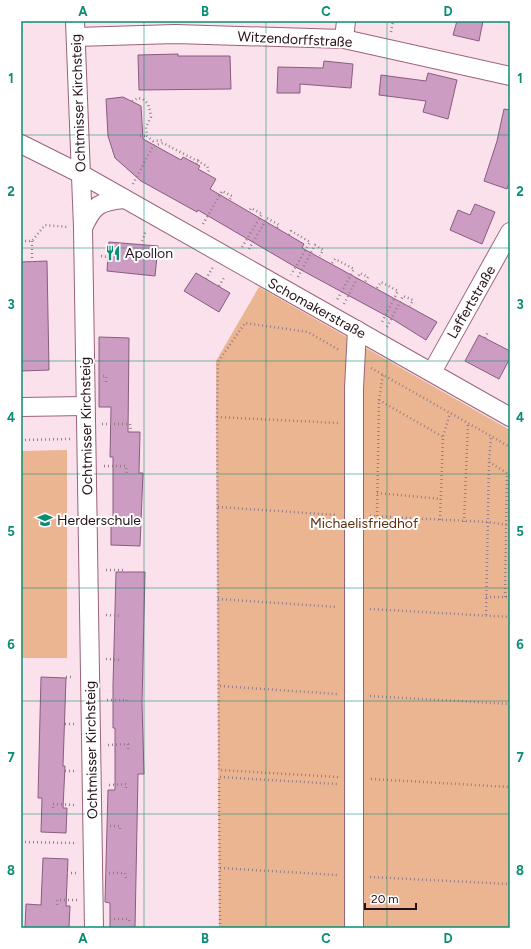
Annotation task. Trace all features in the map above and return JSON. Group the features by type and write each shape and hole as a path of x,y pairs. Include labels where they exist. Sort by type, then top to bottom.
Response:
{"street":[{"path":"344,39 346,21"},
{"name":"Witzendorffstraße","path":"75,29 175,28 344,39 510,76"},
{"name":"Ochtmisser Kirchsteig","path":"75,29 83,228 85,431 94,923"},
{"name":"Schomakerstraße","path":"21,144 80,174 238,262 510,417"},
{"path":"83,228 89,214 98,205 108,200 125,199"},
{"name":"Laffertstraße","path":"432,372 510,232"},
{"path":"354,928 354,424 357,330"},
{"path":"21,407 85,406"}],"path":[{"path":"132,101 138,98 148,104 151,117 146,126 147,136"},
{"path":"142,127 146,126"},
{"path":"140,136 147,136 153,141 164,140"},
{"path":"125,199 153,146 153,141"},
{"path":"153,146 163,143 207,166 209,170 207,174"},
{"path":"195,239 222,191 232,196 229,201"},
{"path":"238,262 262,214 251,208 249,212"},
{"path":"238,262 267,218 279,225 277,228"},
{"path":"32,262 32,241 45,225 83,228"},
{"path":"287,290 310,242 291,232 289,235"},
{"path":"21,240 32,241"},
{"path":"287,290 315,245 324,250 320,256"},
{"path":"332,263 335,259 354,269 332,316"},
{"path":"332,316 360,273 368,277 365,282"},
{"path":"376,341 398,291 381,282 377,288"},
{"path":"376,341 403,296 412,300 410,306"},
{"path":"485,338 488,332"},
{"path":"377,516 379,400 383,374"},
{"path":"379,400 443,437"},
{"path":"440,520 443,437 450,413"},
{"path":"354,424 216,417 220,686 219,770 355,782"},
{"path":"21,440 130,424 131,432"},
{"path":"464,522 468,424"},
{"path":"486,615 489,462 491,436"},
{"path":"489,462 508,474 505,597"},
{"path":"86,467 126,466 127,473"},
{"path":"377,493 441,499"},
{"path":"486,597 510,598"},
{"path":"91,701 127,700 126,703"},
{"path":"91,746 128,744 128,749"},
{"path":"220,928 219,776 510,787"},
{"path":"92,785 126,784 126,791"},
{"path":"53,808 53,804 92,806"},
{"path":"21,842 93,845"},
{"path":"57,905 57,900 94,900"},
{"path":"94,923 128,919 130,924"}],"green space":[{"name":"Michaelisfriedhof","path":"259,287 510,430 510,928 219,928 216,361"},
{"path":"67,450 67,658 21,658 21,451"}],"building":[{"path":"457,21 483,21 479,41 453,35"},
{"path":"178,54 178,56 230,56 231,89 139,90 138,55"},
{"path":"324,61 353,64 351,88 300,84 300,93 277,93 278,67 323,68"},
{"path":"428,73 457,80 448,119 423,112 426,101 379,95 381,75 426,81"},
{"path":"123,97 141,106 143,139 181,160 183,157 200,166 198,169 216,179 210,189 304,244 302,248 437,322 426,340 394,320 292,265 198,210 197,212 141,181 115,158 108,136 106,99"},
{"path":"504,109 510,110 510,181 507,189 484,181 497,141"},
{"path":"475,204 495,212 482,244 450,230 458,210 470,215"},
{"path":"109,242 158,246 155,276 107,271"},
{"path":"47,261 49,370 21,371 21,262"},
{"path":"196,273 230,293 219,312 184,291"},
{"path":"479,335 510,351 510,358 499,379 465,361"},
{"path":"99,337 129,338 128,432 140,432 139,473 143,473 140,546 111,545 111,521 113,521 113,457 110,457 111,407 99,407"},
{"path":"116,572 145,572 142,703 144,774 138,774 135,928 110,928 110,903 105,902 108,790 115,790 113,685"},
{"path":"41,677 66,678 63,808 67,808 66,833 41,832 42,798 38,798"},
{"path":"43,858 68,859 66,906 70,906 69,928 25,928 26,904 41,905"}],"place":[{"name":"Apollon","path":"113,253"},
{"name":"Herderschule","path":"45,520"}]}
